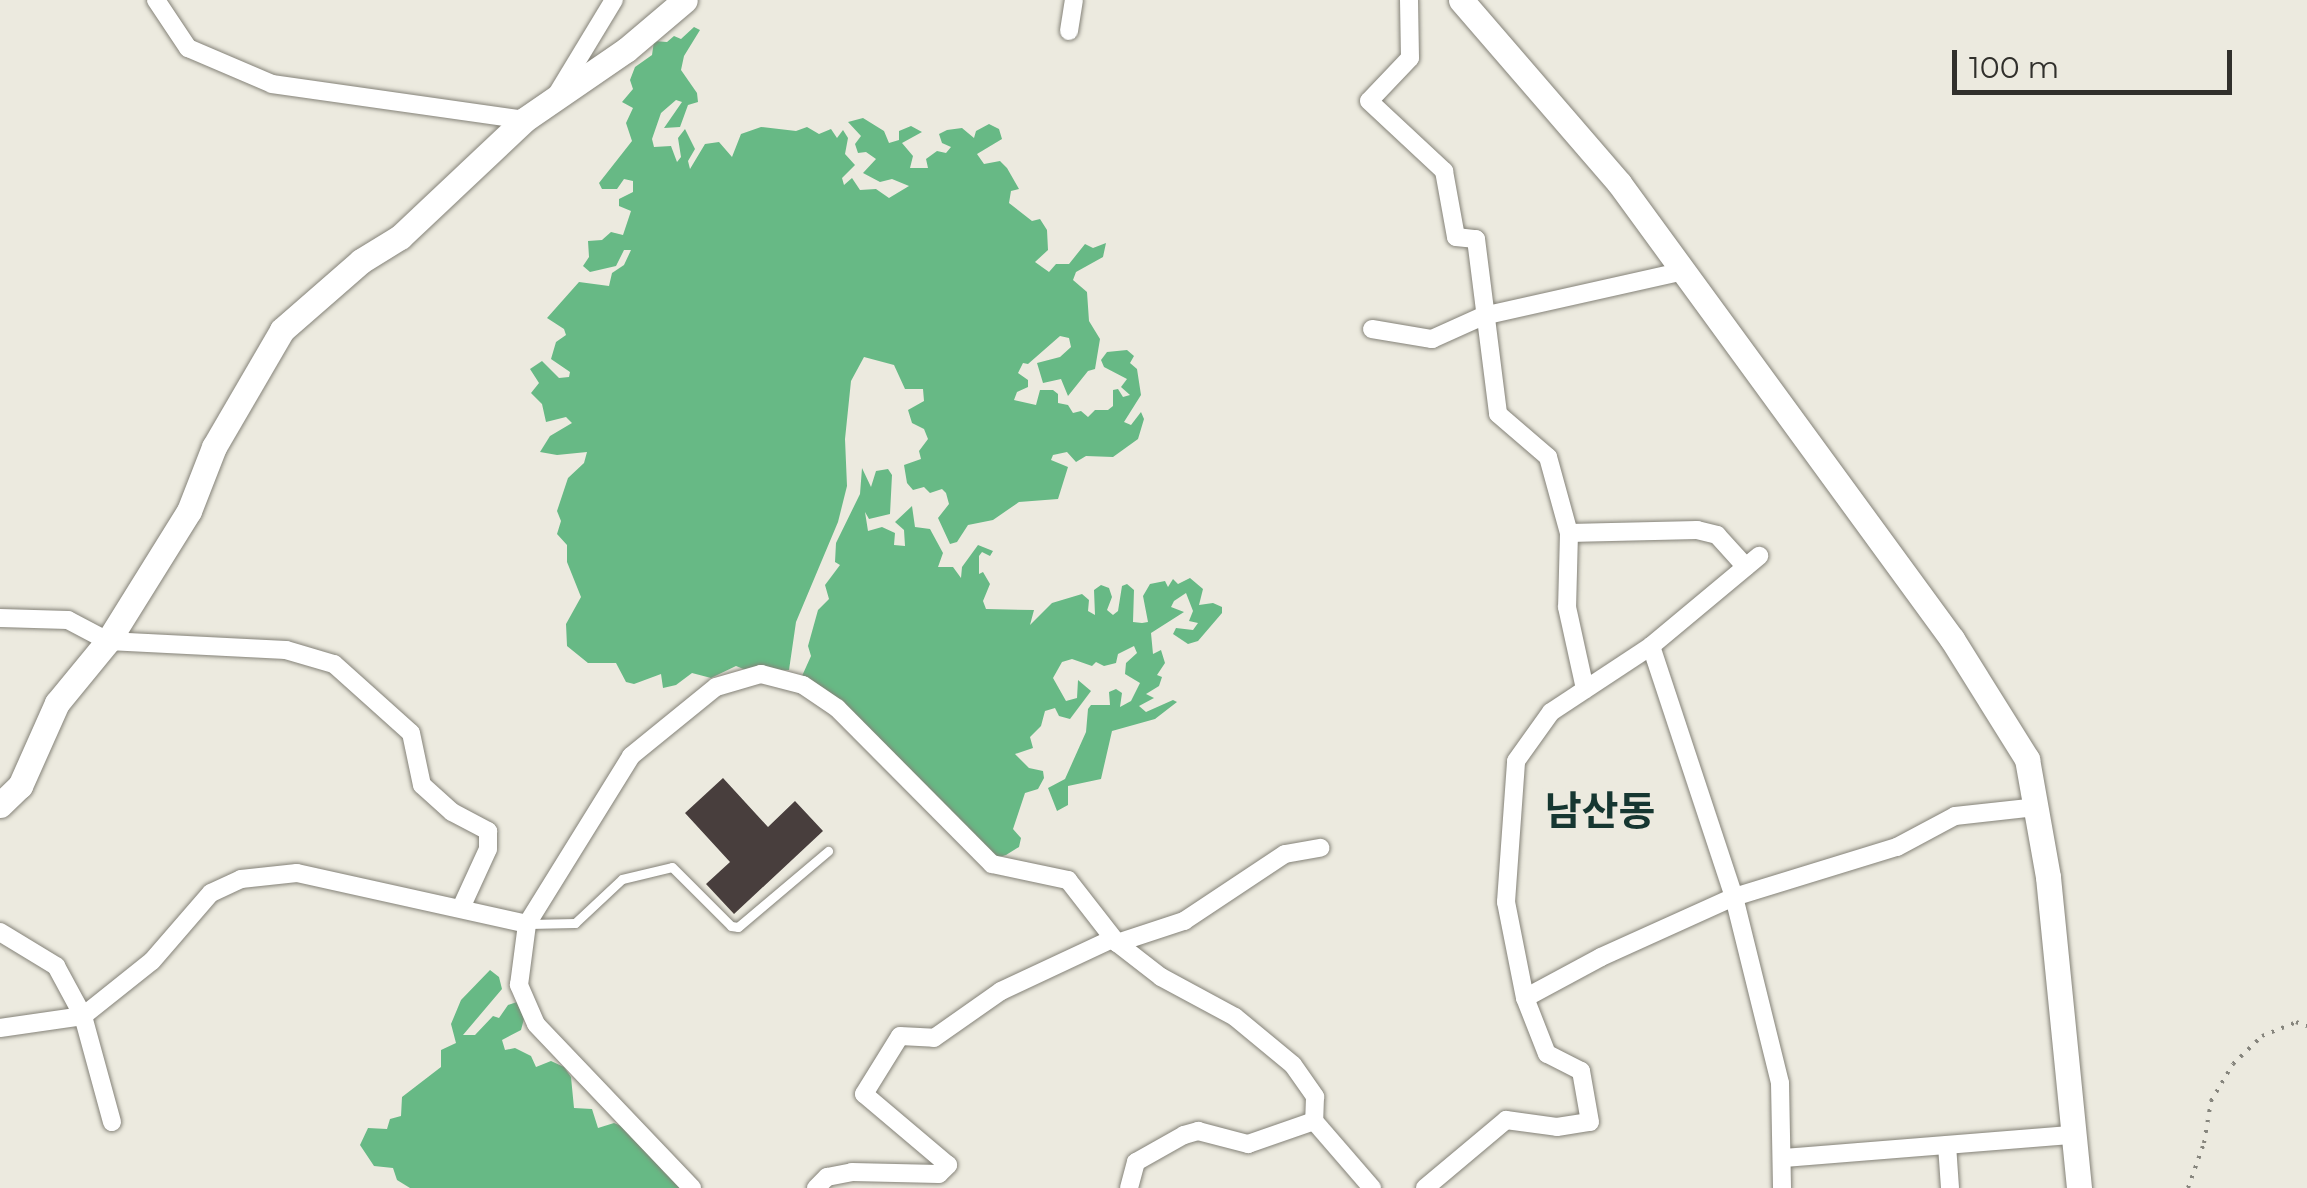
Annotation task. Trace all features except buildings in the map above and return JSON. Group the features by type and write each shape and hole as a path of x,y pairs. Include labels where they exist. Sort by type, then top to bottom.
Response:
{"street":[{"path":"156,0 188,48 272,84 524,120"},
{"path":"557,94 614,0"},
{"path":"0,805 20,786 57,704 108,641 190,511 214,447 282,330 362,261 400,237 524,120 626,50 685,0"},
{"path":"1068,32 1074,0"},
{"path":"1409,0 1410,58 1369,101 1444,171 1456,236 1476,239 1482,316 1498,414 1548,456 1569,533 1568,607 1586,689"},
{"path":"1462,0 1619,183 1952,639 2027,758 2048,877 2079,1188"},
{"path":"1372,329 1432,339 1482,316 1684,271"},
{"path":"1425,1188 1506,1120 1557,1128 1590,1122 1580,1071 1547,1054 1526,998 1506,902 1516,761 1551,712 1651,646 1752,562 1717,535 1697,530 1569,533"},
{"path":"0,618 68,620 108,641 286,650 334,664 411,733 422,785 452,812 488,831 488,849 461,908"},
{"path":"1651,646 1734,898 1780,1083 1782,1188"},
{"path":"692,1188 536,1024 519,985 526,924 632,756 716,687 760,674 803,685 837,708 922,798 992,864 1068,880 1117,942"},
{"path":"1526,998 1601,957 1734,898 1896,847 1954,816 2036,807"},
{"path":"1117,942 1184,921 1285,854 1320,848"},
{"path":"0,1028 83,1016 152,961 211,893 241,879 297,873 526,924"},
{"path":"0,932 56,966 83,1016 112,1122"},
{"path":"816,1188 827,1177 852,1172 938,1174 948,1165 864,1094 900,1036 934,1038 1002,991 1112,939 1161,977 1235,1017 1293,1065 1314,1098 1314,1121 1372,1188"},
{"path":"1129,1188 1136,1162 1184,1135 1198,1131 1248,1144 1314,1121"},
{"path":"1784,1158 2073,1135"},
{"path":"1947,1145 1950,1188"}],"lane":[{"path":"526,924 575,922 622,879 672,867 731,926 738,926 828,852"}],"path":[{"path":"2188,1188 2204,1143 2211,1101 2233,1064 2262,1036 2296,1022 2307,1026"}],"green space":[{"path":"694,27 700,30 684,56 681,70 697,93 698,102 688,105 680,127 664,128 682,102 676,100 661,113 652,139 654,147 671,146 677,162 681,157 678,138 685,129 695,149 688,161 690,169 705,144 719,142 732,157 741,134 761,127 796,131 807,127 819,134 831,129 837,138 843,130 848,138 845,154 855,165 842,178 844,185 852,178 860,190 876,189 889,198 909,186 892,179 880,182 863,173 876,159 866,152 858,153 855,144 861,136 848,122 863,118 884,131 889,143 899,140 899,131 911,126 922,132 902,143 913,156 910,168 928,168 926,159 937,151 946,153 951,147 942,143 939,134 947,130 962,128 974,138 976,131 989,124 999,129 1002,139 977,154 984,164 1000,161 1007,168 1019,189 1011,191 1009,203 1032,221 1040,219 1047,230 1048,250 1035,262 1049,272 1056,264 1069,264 1085,244 1093,248 1106,243 1103,257 1076,272 1073,280 1087,292 1089,321 1100,339 1095,369 1088,371 1068,396 1061,379 1043,383 1037,363 1060,357 1071,347 1069,338 1060,336 1028,364 1023,363 1018,373 1028,380 1028,387 1017,392 1014,400 1036,405 1040,390 1053,390 1058,394 1058,403 1068,405 1073,413 1081,411 1088,417 1095,410 1108,410 1113,406 1113,390 1118,389 1123,397 1130,395 1121,387 1127,379 1104,367 1101,360 1107,352 1127,350 1134,356 1130,363 1137,369 1141,395 1124,422 1131,425 1141,412 1144,419 1138,439 1113,457 1086,456 1076,462 1067,452 1053,455 1051,460 1068,467 1058,499 1019,502 993,520 968,525 957,542 950,544 938,518 949,504 946,493 942,489 930,493 924,487 913,490 907,483 904,465 921,459 919,451 928,439 924,429 912,423 908,410 924,401 923,389 905,389 894,365 864,357 851,381 845,439 847,486 838,522 796,622 789,670 751,672 736,666 711,678 692,673 676,685 663,688 661,674 634,684 626,682 616,663 588,663 567,646 566,624 581,597 567,562 567,545 557,534 561,521 557,511 568,478 584,463 587,452 540,452 550,436 572,423 566,417 546,422 542,404 531,393 539,383 530,369 542,361 559,378 569,377 570,372 551,359 556,342 566,335 564,329 547,318 579,282 609,286 612,273 624,265 631,250 624,250 616,266 590,272 583,266 589,257 588,241 602,240 611,232 623,235 631,211 619,206 619,199 633,192 633,181 624,179 617,189 602,189 599,183 632,141 626,123 633,108 622,102 633,89 630,80 635,67 652,55 654,41 667,42 674,36 681,39"},
{"path":"862,468 871,487 876,471 888,469 892,475 890,514 869,519 865,512 868,531 882,527 895,533 894,545 905,546 904,530 895,522 912,506 915,527 930,529 943,553 938,567 953,567 961,578 962,567 978,545 993,551 990,556 982,552 979,556 979,574 983,572 990,584 983,601 986,609 1034,610 1030,625 1052,603 1082,594 1089,600 1088,611 1095,615 1094,590 1101,585 1109,588 1112,597 1107,610 1113,615 1118,611 1122,586 1127,584 1134,590 1133,622 1142,623 1148,622 1143,596 1150,584 1165,581 1168,587 1173,579 1178,584 1190,578 1203,589 1199,605 1213,603 1222,607 1222,613 1198,641 1188,644 1173,634 1176,628 1193,630 1198,623 1189,621 1193,611 1186,593 1174,601 1171,607 1184,612 1151,633 1153,654 1161,650 1165,663 1157,675 1162,677 1159,686 1146,694 1154,698 1139,706 1146,712 1173,700 1177,702 1155,719 1112,731 1101,779 1068,786 1068,805 1057,811 1048,788 1065,779 1086,732 1088,709 1091,705 1110,705 1109,692 1116,689 1122,693 1120,707 1131,701 1140,683 1125,674 1126,663 1137,653 1134,646 1118,654 1116,663 1104,666 1072,659 1062,662 1053,678 1066,701 1077,698 1078,680 1091,691 1070,719 1059,716 1055,708 1045,711 1041,726 1030,737 1033,748 1015,754 1029,768 1043,771 1044,778 1038,789 1025,793 1013,829 1021,838 1019,847 1006,855 996,858 802,676 811,656 808,646 818,610 829,599 825,585 840,565 835,562 836,543 860,494"},
{"path":"490,970 499,977 502,989 463,1035 475,1035 493,1016 499,1018 508,1005 517,1002 524,1019 521,1030 502,1040 505,1050 515,1048 531,1056 536,1067 551,1061 564,1067 571,1077 574,1108 592,1109 598,1128 614,1123 633,1131 664,1172 684,1188 410,1188 397,1180 393,1168 374,1166 360,1145 368,1128 387,1129 390,1119 401,1116 402,1097 441,1067 441,1050 456,1043 451,1024 461,1000"}],"district":[{"name":"남산동","path":"1600,811"}]}
